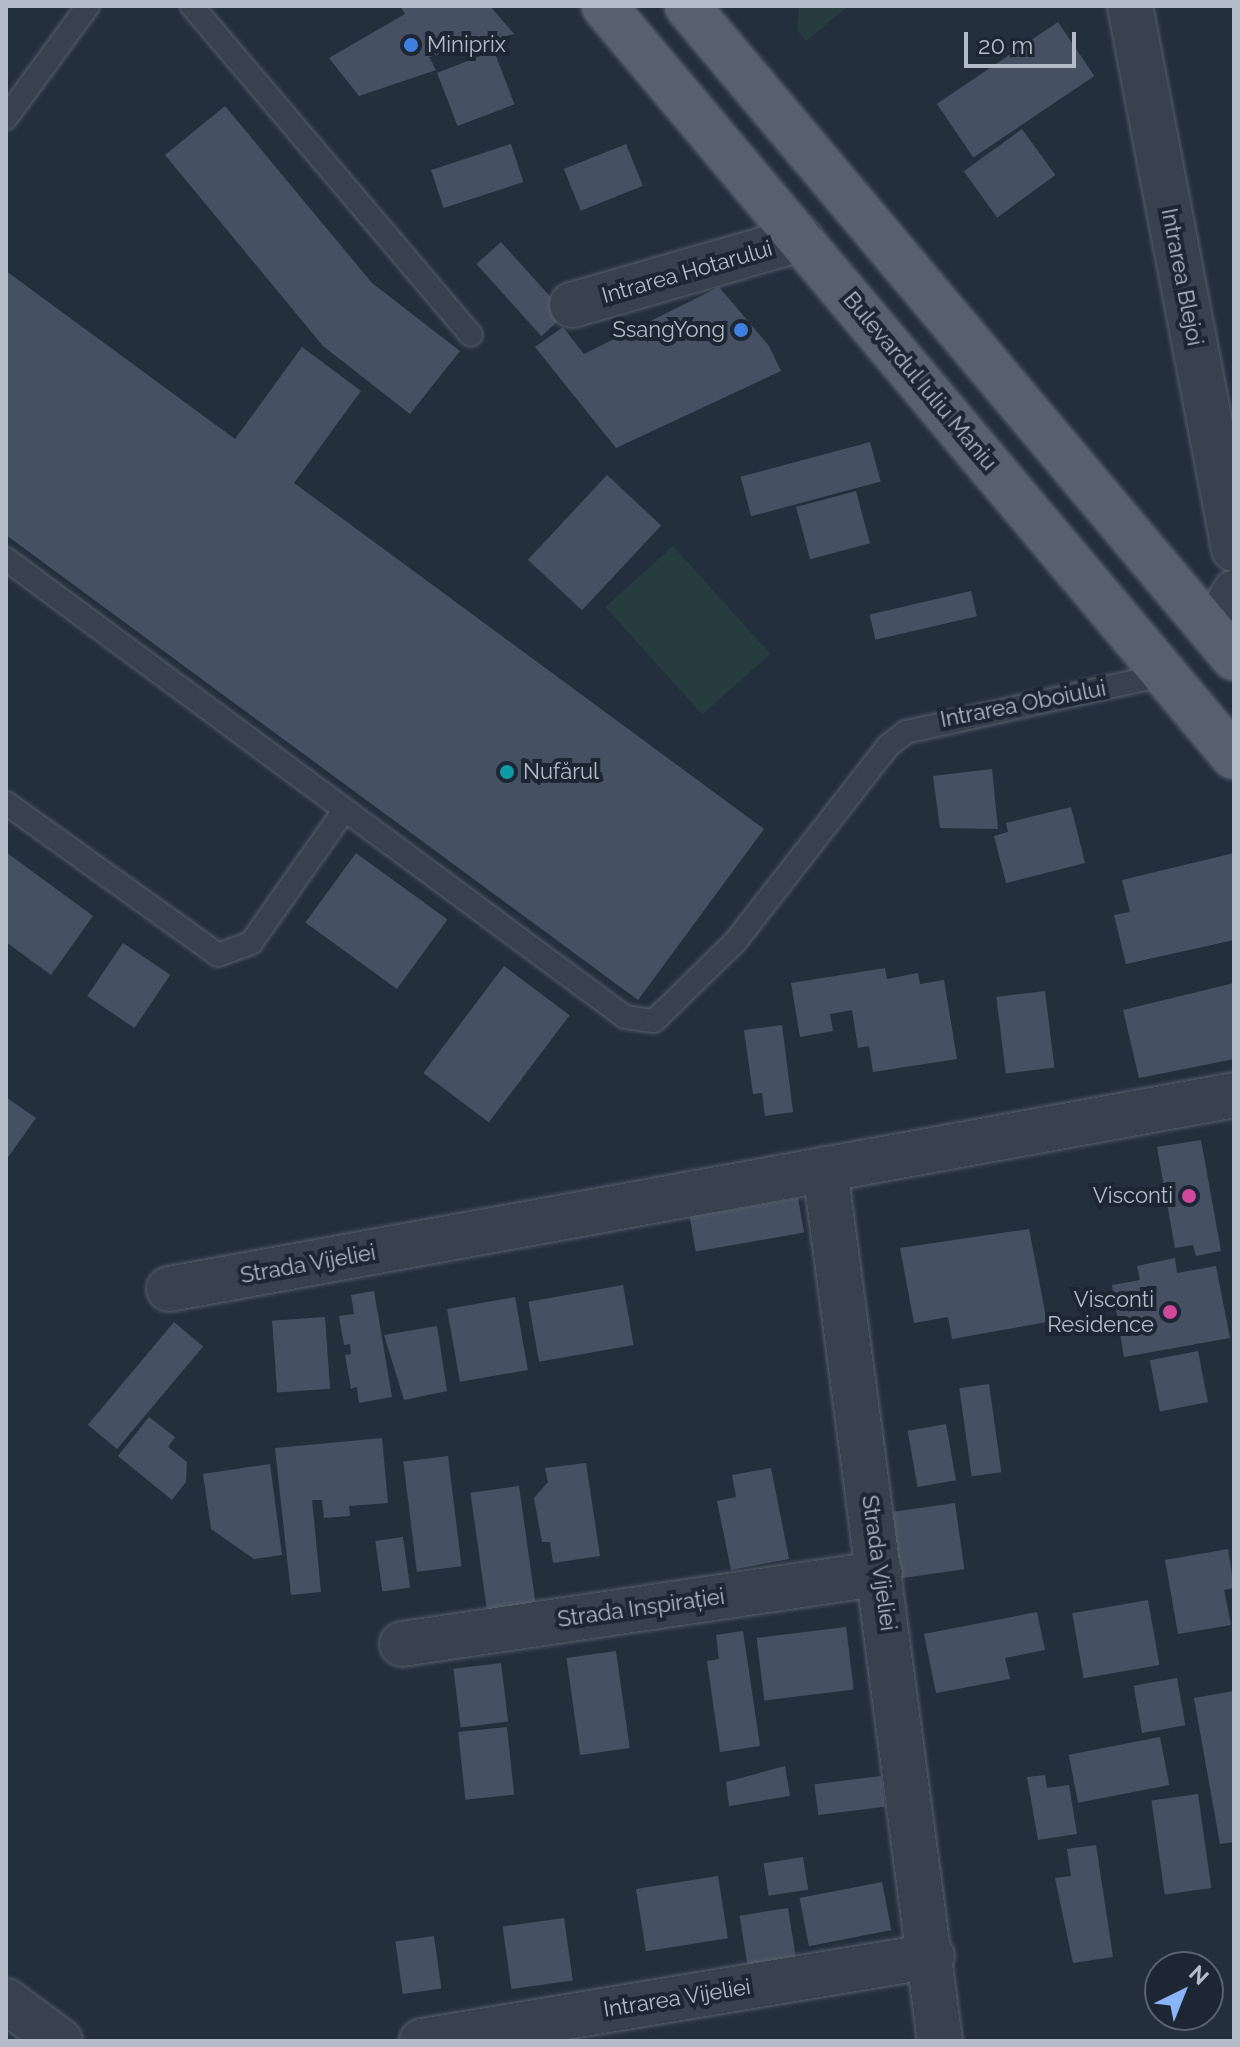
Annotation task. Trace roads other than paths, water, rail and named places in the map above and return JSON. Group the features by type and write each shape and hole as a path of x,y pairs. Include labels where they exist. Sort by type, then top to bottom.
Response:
{"main road":[{"name":"Bulevardul Iuliu Maniu","path":"604,6 1234,757"},
{"path":"687,6 1224,646 1164,675"}],"street":[{"name":"Intrarea Blejoi","path":"1130,6 1234,549"},
{"name":"Intrarea Hotarului","path":"572,305 801,239"},
{"path":"1224,646 1234,593"},
{"name":"Strada Vijeliei","path":"169,1289 1234,1095"},
{"name":"Strada Vijeliei","path":"825,1169 932,1956 940,2041"},
{"name":"Strada Inspirației","path":"402,1644 880,1573"},
{"name":"Intrarea Vijeliei","path":"422,2041 932,1956"},
{"path":"6,2001 60,2041"}],"lane":[{"path":"6,118 88,6"},
{"path":"192,6 471,335"},
{"path":"6,559 343,812 251,943 218,955 6,803"},
{"name":"Intrarea Oboiului","path":"343,812 625,1017 654,1021 735,942 888,746 922,725 1164,675"}],"place":[{"name":"Miniprix","path":"411,45"},
{"name":"SsangYong","path":"741,330"},
{"name":"Nufărul","path":"507,772"},
{"name":"Visconti","path":"1189,1196"},
{"name":"Visconti Residence","path":"1170,1312"}]}
